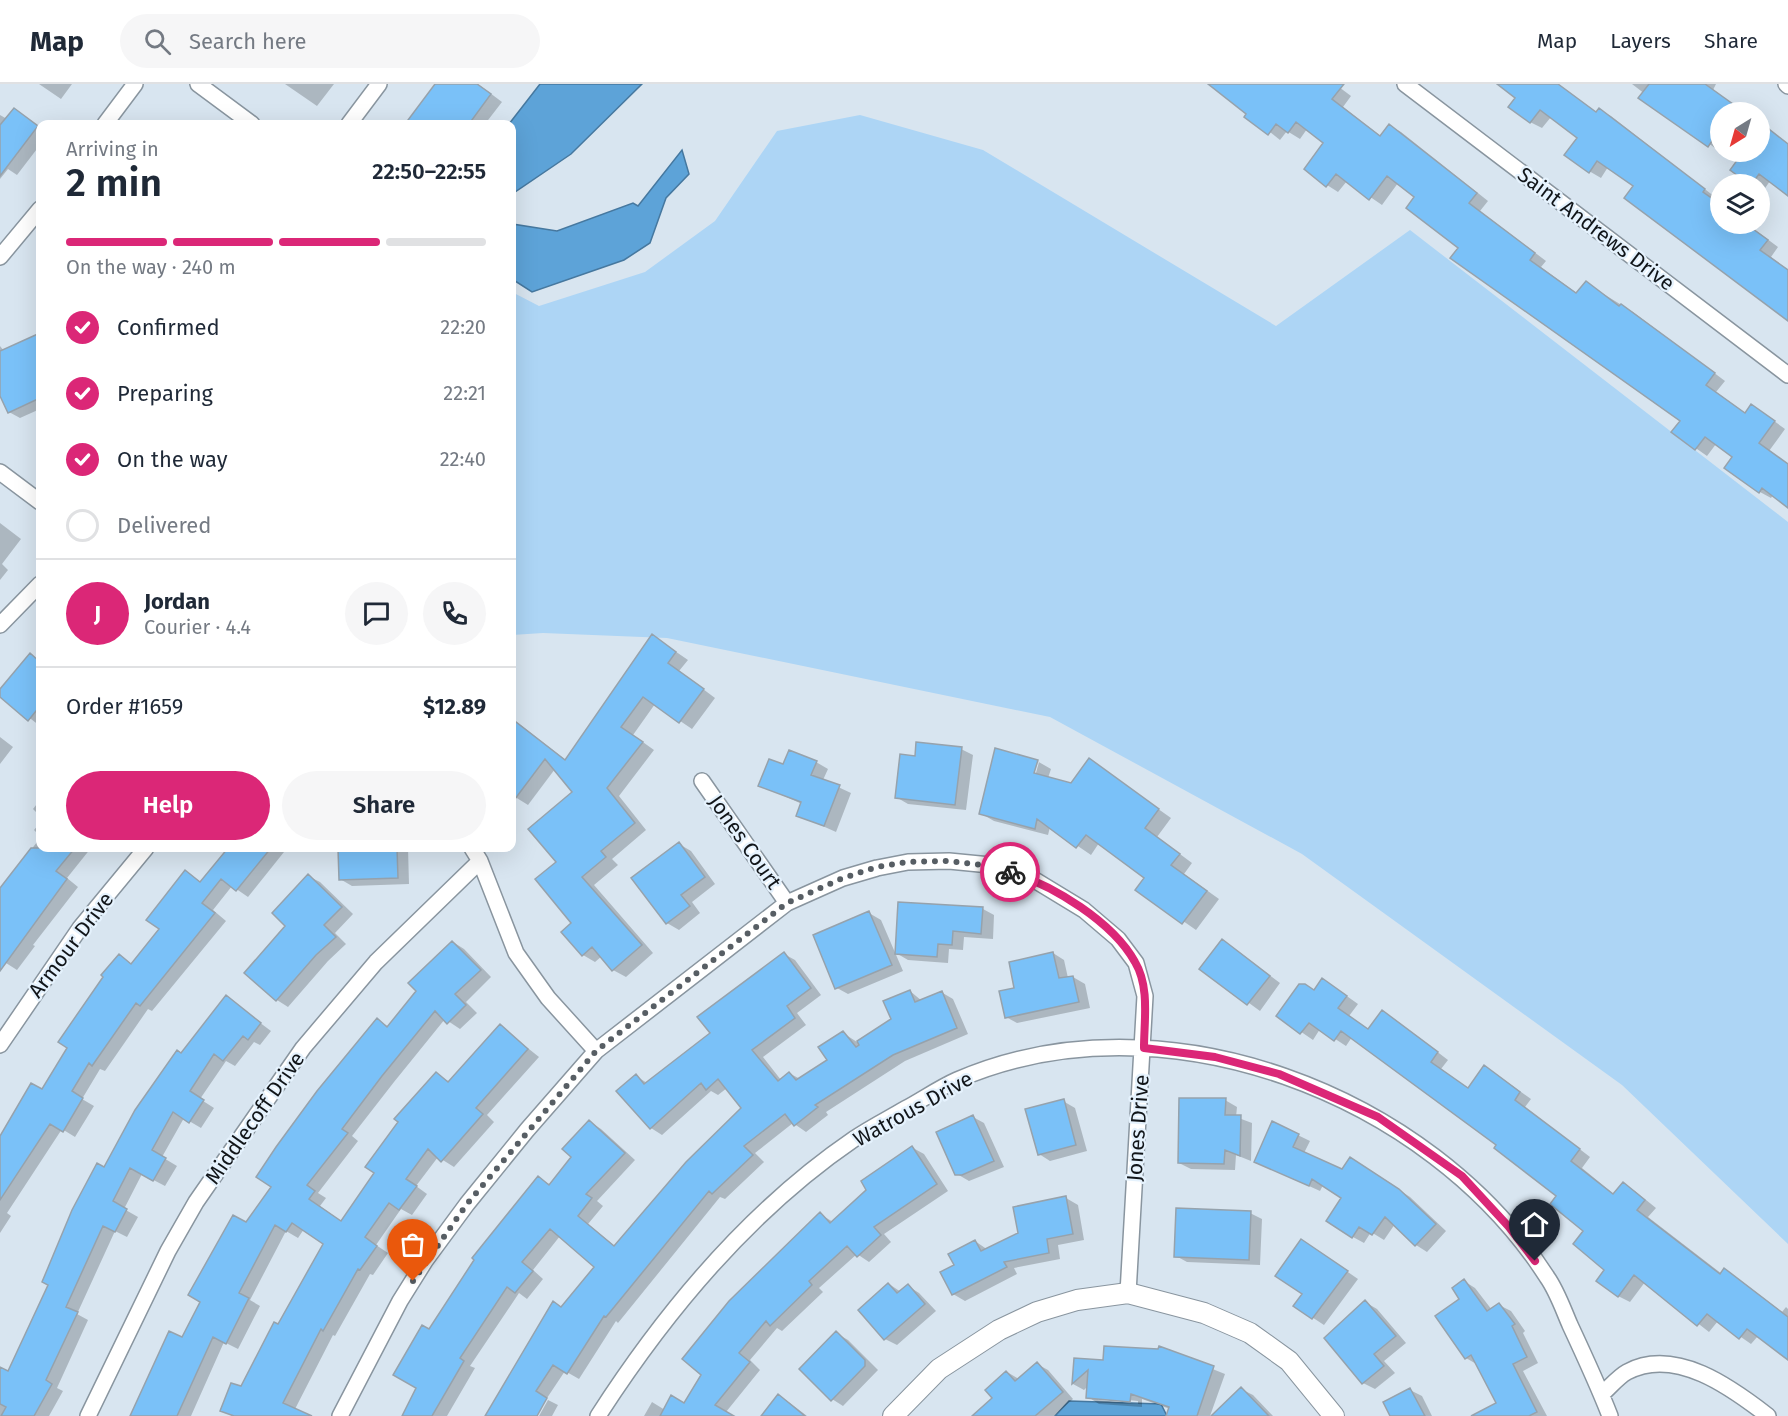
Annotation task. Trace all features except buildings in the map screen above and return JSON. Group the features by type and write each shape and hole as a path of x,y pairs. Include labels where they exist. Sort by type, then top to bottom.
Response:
{"street":[{"path":"108,120 135,84"},
{"path":"198,84 247,120"},
{"path":"352,120 379,84"},
{"name":"Saint Andrews Drive","path":"1405,84 1788,375"},
{"path":"0,257 36,214"},
{"path":"0,472 36,499"},
{"path":"0,625 36,588"},
{"name":"Jones Court","path":"702,781 787,903"},
{"name":"Armour Drive","path":"0,1045 80,928 143,852"},
{"path":"474,852 516,953 548,998 596,1051"},
{"name":"Middlecoff Drive","path":"88,1416 168,1251 190,1212 303,1047 376,962 480,861"},
{"name":"Jones Drive","path":"340,1416 369,1357 425,1262 467,1204 596,1051 787,903 843,878 877,867 908,862 949,861 990,866 1033,879 1084,910 1118,939 1136,963 1145,996 1144,1048 1128,1293"},
{"name":"Watrous Drive","path":"598,1416 625,1375 718,1258 771,1207 854,1139 955,1081 1000,1064 1080,1048 1144,1048 1215,1057 1289,1077 1378,1117 1462,1176 1509,1227 1548,1278 1610,1416"},
{"path":"893,1416 939,1369 999,1330 1037,1312 1077,1300 1128,1293 1204,1313 1250,1333 1289,1361 1334,1416"},
{"path":"1602,1394 1627,1372 1652,1365 1677,1366 1707,1376 1768,1416"}],"shaded area":[{"path":"540,84 642,84 571,154 516,191 516,120 512,120"},
{"path":"860,115 983,150 1276,326 1410,230 1788,522 1788,1244 1622,1085 1302,854 1050,717 667,638 543,633 516,635 516,294 539,306 645,272 715,221 777,131"},
{"path":"682,150 689,174 666,198 650,243 624,260 532,292 516,282 516,225 557,231 633,203 638,206"},
{"path":"1069,1401 1161,1404 1167,1416 1055,1416"}],"way so far":[{"path":"413,1281 467,1204 527,1130 596,1051 787,903 843,878 877,867 908,862 949,861 990,866 1010,872"}],"route":[{"path":"1010,872 1033,879 1084,910 1118,939 1136,963 1145,996 1144,1048 1215,1057 1279,1074 1378,1117 1462,1176 1509,1227 1535,1261"}]}
